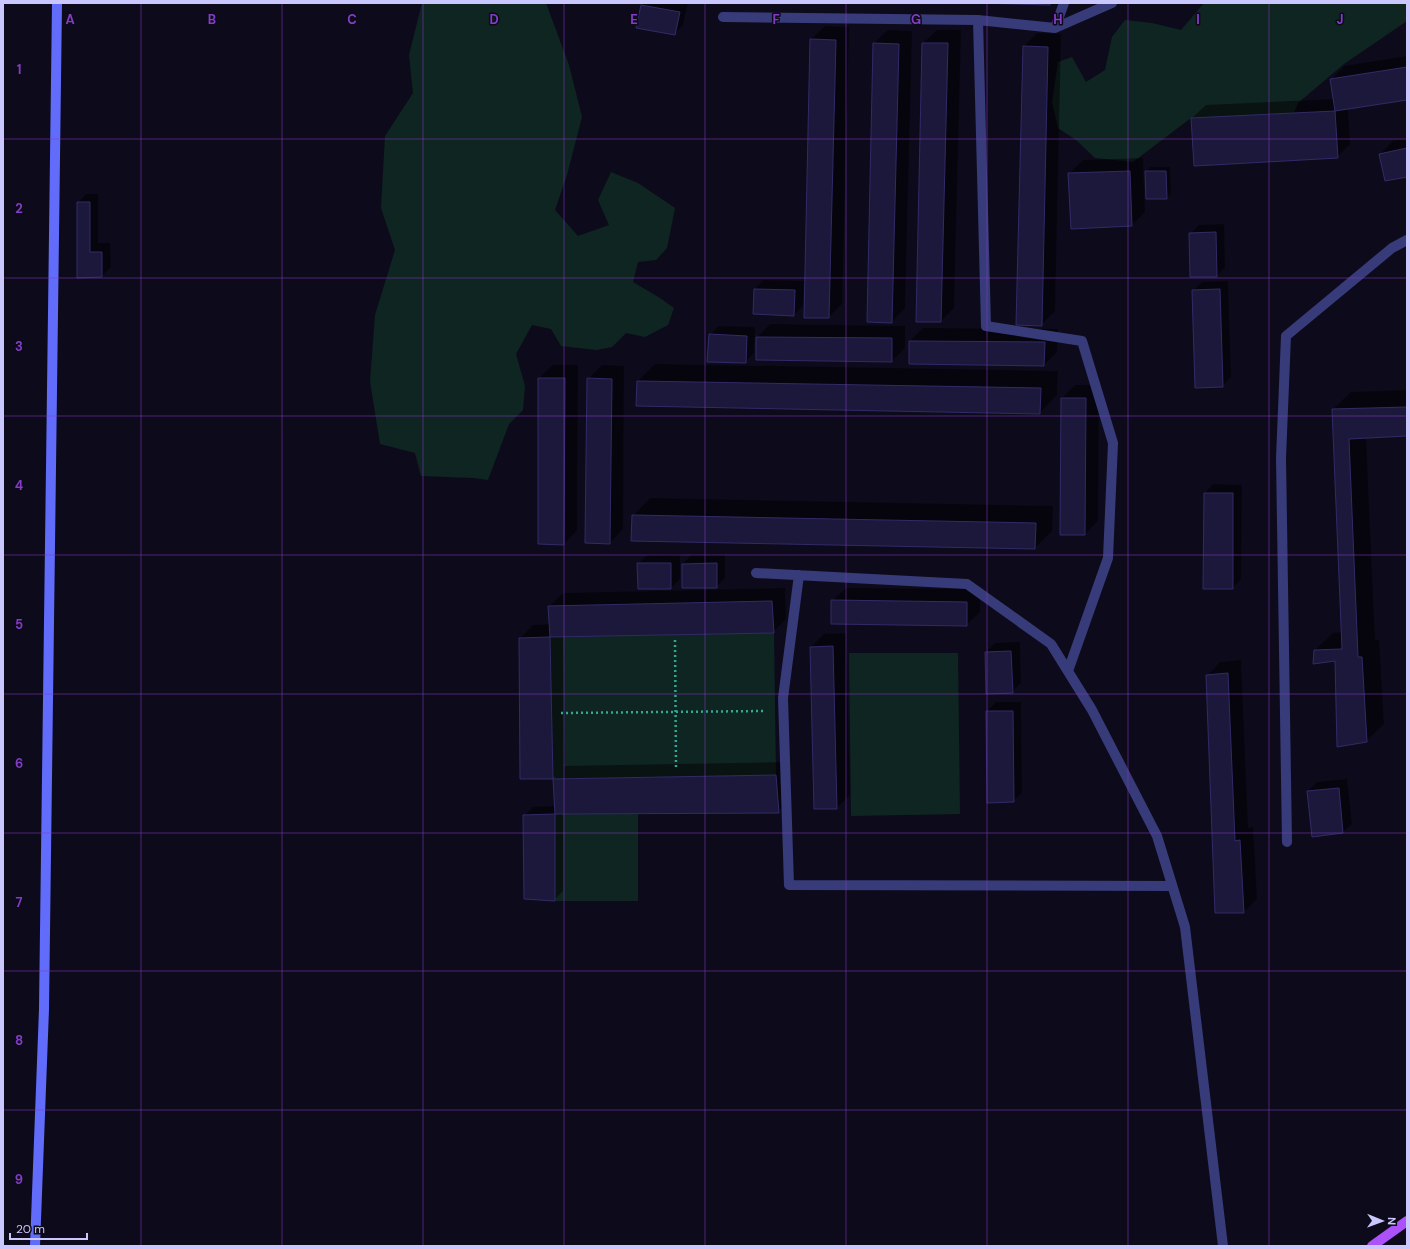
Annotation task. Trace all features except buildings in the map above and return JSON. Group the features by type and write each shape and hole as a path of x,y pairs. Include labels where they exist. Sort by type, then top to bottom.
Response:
{"main road":[{"path":"35,1246 44,1008 57,3"},
{"path":"1372,1246 1407,1221"}],"street":[{"path":"1055,28 1064,3"},
{"path":"723,17 978,20 1055,28 1112,3"},
{"path":"978,20 986,326 1082,341 1112,443 1108,558 1068,671"},
{"path":"1287,842 1281,458 1286,336 1392,248 1407,240"},
{"path":"756,573 966,584 1051,644 1092,710 1157,836 1185,927 1223,1246"},
{"path":"799,575 783,698 789,885 1172,886"}],"path":[{"path":"675,640 676,768"},
{"path":"561,713 784,710"}],"green space":[{"path":"422,3 546,3 569,65 582,117 567,175 555,210 578,236 609,225 598,200 611,172 638,183 675,208 667,248 656,260 638,262 633,282 674,308 668,325 645,337 626,333 612,347 596,350 561,346 551,329 532,325 516,354 525,386 523,410 509,424 488,480 421,476 415,453 380,444 370,381 375,315 395,250 381,208 385,136 413,93 409,55"},
{"path":"1204,3 1407,3 1407,21 1344,64 1298,103 1294,113 1191,118 1133,162 1095,158 1076,140 1058,128 1052,102 1058,62 1072,57 1086,82 1105,70 1112,37 1125,20 1152,23 1181,30"},
{"path":"774,633 776,775 553,779 550,637"},
{"path":"849,653 958,653 960,814 851,816"},
{"path":"555,814 638,814 638,901 555,901"}]}
